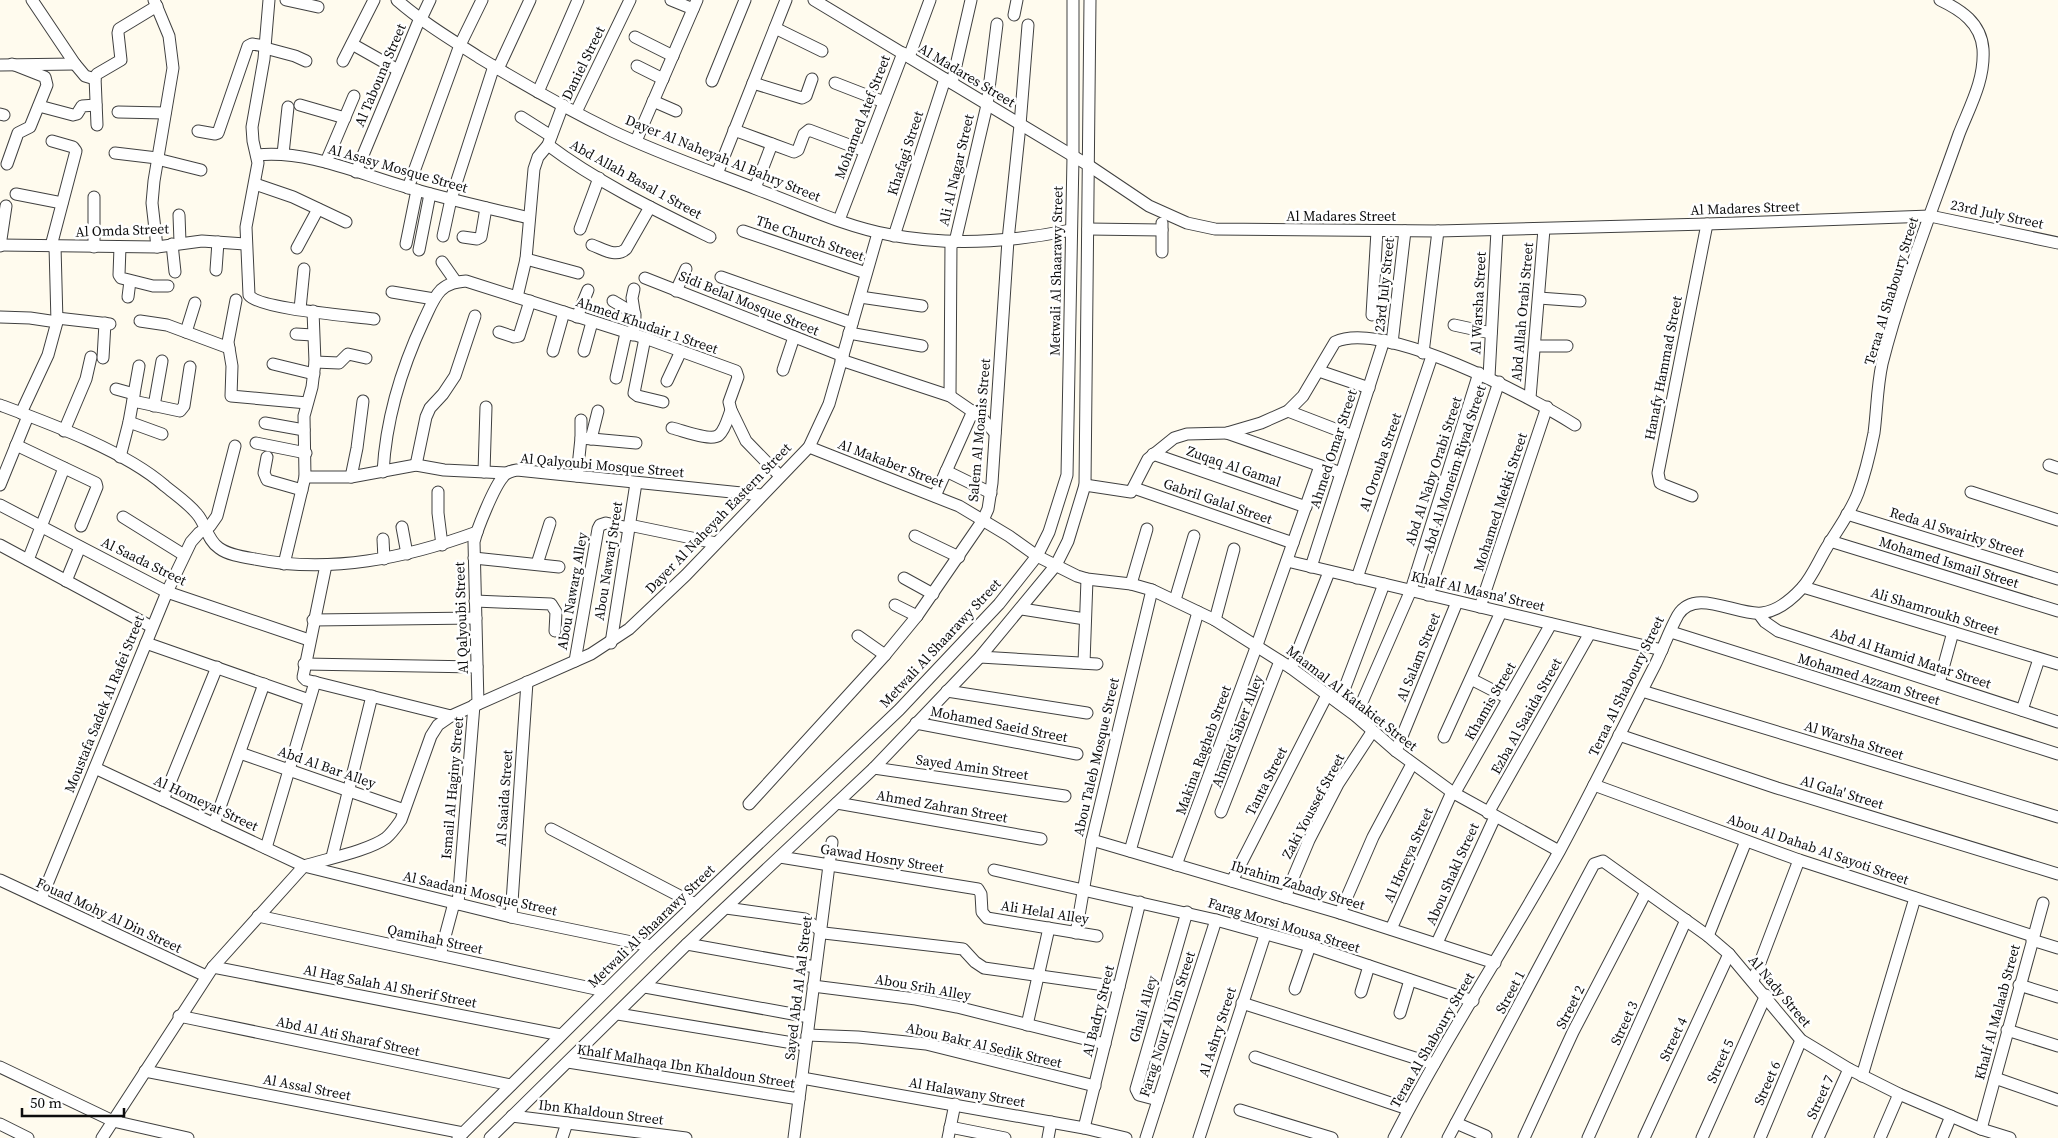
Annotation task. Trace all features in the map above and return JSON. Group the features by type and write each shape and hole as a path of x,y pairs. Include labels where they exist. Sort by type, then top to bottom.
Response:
{"street":[{"path":"32,0 75,64 85,76 95,79"},
{"path":"269,0 265,47 252,127 253,142 257,155 257,171 246,226 245,244 250,298 276,306 374,319"},
{"path":"286,0 318,7"},
{"path":"343,61 374,0"},
{"name":"Dayer Al Naheyah Al Bahry Street","path":"397,0 421,19 460,45 538,92 576,112 636,141 839,220 878,233 953,242 1039,237 1071,230"},
{"name":"Al Tabouna Street","path":"356,172 398,70 430,0"},
{"path":"406,244 412,189 460,45 482,0"},
{"path":"443,236 450,200 496,67 530,0"},
{"path":"538,92 578,0"},
{"name":"Daniel Street","path":"576,112 630,0"},
{"path":"636,141 695,5 671,0"},
{"path":"712,81 745,0"},
{"path":"717,174 786,0"},
{"name":"Al Madares Street","path":"814,0 1088,165 1162,213 1186,223 1215,230 1497,230 1930,216"},
{"path":"833,12 836,0"},
{"name":"Mohamed Atef Street","path":"839,220 884,102 930,0"},
{"name":"Khafagi Street","path":"894,236 948,81 971,0"},
{"path":"1014,15 1017,0"},
{"name":"Metwali Al Shaarawy Street","path":"460,1136 651,946 899,710 999,604 1036,556 1049,532 1067,475 1073,157 1073,0"},
{"path":"490,1138 687,944 874,768 980,658 1056,565 1068,541 1085,485 1090,0"},
{"name":"Teraa Al Shaboury Street","path":"1394,1138 1408,1109 1495,963 1594,786 1680,612 1687,605 1694,603 1706,603 1759,614 1780,608 1803,587 1857,497 1868,463 1882,367 1930,216 1965,118 1979,88 1983,65 1983,44 1974,24 1960,9 1940,0"},
{"path":"97,125 95,79 97,74 121,60 118,33 120,27 156,3 164,20 172,52 172,84 157,159 152,203 157,246"},
{"name":"Ali Al Nagar Street","path":"950,396 953,242 987,105 997,24"},
{"name":"Salem Al Moanis Street","path":"749,804 885,655 933,594 983,520 991,493 1008,240 1028,25"},
{"path":"775,28 822,50"},
{"path":"635,37 673,56"},
{"path":"198,132 218,133 248,46 252,44 265,47 295,56 306,62"},
{"path":"352,44 398,70"},
{"path":"6,64 75,64"},
{"path":"6,64 46,79 46,87 30,126 27,130 19,131 7,164"},
{"path":"637,66 663,78"},
{"path":"753,83 802,98 806,96 812,78"},
{"path":"835,83 884,102"},
{"path":"326,162 354,96"},
{"path":"653,101 676,111"},
{"path":"39,106 73,115 77,114 82,106 96,105"},
{"path":"517,297 526,259 534,169 538,157 549,141 563,105"},
{"path":"284,154 294,106 345,118"},
{"path":"118,112 165,113"},
{"name":"Abd Allah Basal 1 Street","path":"521,117 549,141 599,178 650,207 710,237"},
{"path":"734,130 794,152 798,150 804,134 809,130 865,151"},
{"path":"0,485 48,355 57,320 53,246 76,151 71,146 52,141"},
{"path":"756,188 772,144"},
{"path":"116,153 157,159 201,170"},
{"name":"Al Asasy Mosque Street","path":"257,155 284,154 326,162 450,200 529,218"},
{"path":"580,230 599,178"},
{"path":"255,184 293,197 346,222"},
{"path":"16,194 62,203"},
{"path":"419,250 430,194"},
{"path":"94,197 94,246"},
{"path":"0,245 6,206"},
{"path":"592,245 615,254 621,253 626,249 650,207"},
{"path":"463,237 477,239 481,237 486,208"},
{"path":"297,248 318,209"},
{"path":"1162,213 1162,252"},
{"path":"175,272 179,215"},
{"name":"23rd July Street","path":"1930,216 2058,243"},
{"name":"Hanafy Hammad Street","path":"1692,496 1660,483 1658,473 1707,224"},
{"path":"1088,229 1162,230"},
{"name":"Abd Allah Orabi Street","path":"1530,398 1544,229"},
{"name":"Al Warsha Street","path":"1489,377 1497,230"},
{"name":"The Church Street","path":"743,231 866,273"},
{"path":"1372,315 1377,231"},
{"name":"23rd July Street","path":"1388,341 1404,231"},
{"name":"Al Orouba Street","path":"1357,578 1427,354 1438,231"},
{"name":"Dayer Al Naheyah Eastern Street","path":"304,866 385,839 401,820 433,730 443,720 575,661 611,643 629,630 809,447 829,404 878,233"},
{"name":"Al Omda Street","path":"0,245 157,246 202,241 245,244"},
{"path":"216,270 218,242"},
{"path":"120,246 119,275 121,278 153,286 168,286"},
{"path":"526,259 578,273"},
{"path":"383,472 386,439 394,400 417,336 434,299 447,285 456,282 442,262"},
{"path":"300,309 304,269"},
{"path":"676,291 686,269"},
{"path":"722,277 850,328 922,346"},
{"name":"Sidi Belal Mosque Street","path":"645,278 842,358 950,396 973,411 995,434"},
{"path":"128,297 130,281"},
{"name":"Ahmed Khudair 1 Street","path":"456,282 475,283 645,338 738,373 729,402 731,410"},
{"path":"616,378 630,334 634,314 632,302 634,289"},
{"path":"577,317 588,290"},
{"path":"392,292 434,299"},
{"path":"860,297 922,306"},
{"path":"1539,298 1580,301"},
{"path":"236,300 228,334 228,348 232,366 230,393 232,397 307,403"},
{"path":"499,332 514,337 519,336 530,301"},
{"path":"613,301 634,314"},
{"path":"186,332 195,303"},
{"path":"284,564 305,477 306,453 304,430 315,362 313,311"},
{"path":"553,351 564,312"},
{"path":"416,465 426,417 430,408 443,394 455,376 475,316"},
{"path":"0,317 107,323 97,358 64,430"},
{"path":"140,321 167,325 228,348"},
{"path":"584,351 592,322"},
{"path":"1454,325 1491,332"},
{"path":"296,334 313,334"},
{"path":"782,370 794,337"},
{"path":"645,338 634,393 638,396 663,402"},
{"path":"1085,485 1131,492 1144,465 1153,454 1174,438 1187,434 1227,432 1261,423 1288,411 1302,396 1319,371 1333,344 1338,340 1367,338 1388,341 1427,354 1489,377 1547,407 1574,425"},
{"name":"Ahmed Omar Street","path":"1311,567 1369,388 1388,341"},
{"path":"1535,346 1567,346"},
{"path":"667,381 681,351"},
{"path":"315,362 339,363 348,354 366,358"},
{"path":"154,406 162,361"},
{"path":"273,364 314,374"},
{"path":"120,457 129,422 139,366"},
{"path":"116,389 154,406 178,412 182,410 190,367"},
{"path":"1319,371 1369,388"},
{"name":"Abd Al Naby Orabi Street","path":"1356,716 1411,590 1489,377"},
{"name":"Abd Al Moneim Riyad Street","path":"1428,595 1489,377"},
{"path":"351,477 363,401"},
{"path":"0,405 64,430 143,469 196,514 207,529 213,544 219,549 247,558 284,564 326,565 407,554 442,545 477,532"},
{"path":"484,472 486,407"},
{"name":"Mohamed Mekki Street","path":"1480,607 1547,407"},
{"path":"672,428 708,437 716,437 720,434 731,410"},
{"path":"731,410 746,441 780,476"},
{"path":"577,476 586,439 598,411"},
{"path":"935,496 973,411"},
{"path":"1288,411 1353,436"},
{"path":"581,420 586,439"},
{"path":"129,422 162,434"},
{"path":"265,423 304,430"},
{"path":"1227,432 1341,474"},
{"path":"586,439 636,443"},
{"path":"256,442 306,453"},
{"path":"16,445 95,483 97,486 81,526"},
{"name":"Moustafa Sadek Al Rafei Street","path":"41,899 167,592 193,538 207,529 215,520 222,503 235,446"},
{"name":"Al Makaber Street","path":"809,447 959,506 1036,556"},
{"name":"Zuqaq Al Gamal","path":"1153,454 1306,507"},
{"path":"267,457 264,473 267,480 302,490"},
{"path":"305,477 351,477 416,465 444,470 506,474"},
{"path":"1257,645 1320,466"},
{"path":"28,560 64,468"},
{"name":"Al Qalyoubi Mosque Street","path":"477,532 499,482 506,474 517,470 761,495"},
{"path":"946,471 991,493"},
{"name":"Abou Nawarj Street","path":"611,643 636,483"},
{"name":"Gabril Galal Street","path":"1134,488 1293,543"},
{"path":"438,492 438,513 442,545"},
{"path":"1971,492 2058,520"},
{"name":"Al Saada Street","path":"0,505 167,592 309,640"},
{"name":"Reda Al Swairky Street","path":"1847,514 2058,579"},
{"path":"123,517 184,555"},
{"path":"537,564 550,523"},
{"name":"Abou Nawarg Alley","path":"575,661 599,527 606,523 629,526"},
{"path":"629,526 716,543"},
{"path":"402,527 407,554"},
{"path":"1131,584 1147,528"},
{"name":"Al Qalyoubi Street","path":"476,704 477,666 474,558 477,532"},
{"path":"915,536 959,557"},
{"path":"1175,600 1194,536"},
{"path":"382,539 384,558"},
{"name":"Mohamed Ismail Street","path":"1830,542 2058,611"},
{"path":"0,545 152,627"},
{"path":"66,581 80,547"},
{"path":"1215,620 1234,549"},
{"name":"Maamal Al Katakiet Street","path":"1036,556 1087,580 1131,584 1152,590 1215,620 1291,668 1356,716 1372,732 1412,764 1453,793 1559,850"},
{"path":"474,558 559,567"},
{"name":"Khalf Al Masna' Street","path":"1286,562 1662,650"},
{"path":"326,565 313,620 303,677 314,682 451,716"},
{"path":"1291,668 1329,572"},
{"path":"904,578 933,594"},
{"path":"1084,663 1087,580"},
{"path":"1339,703 1384,584"},
{"name":"Ali Shamroukh Street","path":"1803,587 2058,664"},
{"name":"Abou Taleb Mosque Street","path":"1076,933 1092,840 1152,590"},
{"path":"475,601 551,604 556,612 555,631"},
{"name":"Al Salam Street","path":"1396,751 1457,602"},
{"path":"895,605 917,616"},
{"path":"1022,608 1085,619"},
{"path":"1130,850 1198,612"},
{"path":"1444,737 1501,612"},
{"name":"Abd Al Hamid Matar Street","path":"1759,614 1765,622 1778,631 2058,722"},
{"path":"313,620 476,618"},
{"name":"Khamis Street","path":"1453,793 1551,624"},
{"name":"Mohamed Azzam Street","path":"1671,632 2058,754"},
{"path":"1939,683 1953,632"},
{"name":"Ezba Al Saaida Street","path":"1491,815 1590,633"},
{"path":"858,636 885,655"},
{"path":"146,643 309,700"},
{"name":"Makina Ragheb Street","path":"1176,865 1257,645"},
{"path":"980,658 1097,664"},
{"path":"2022,710 2039,659"},
{"name":"Ahmed Saber Alley","path":"1221,812 1280,661"},
{"path":"304,664 477,666"},
{"path":"163,800 217,668"},
{"path":"1470,679 1508,698"},
{"path":"266,848 314,682"},
{"name":"Al Saaida Street","path":"511,917 527,682"},
{"path":"214,824 264,684"},
{"path":"947,691 1086,713"},
{"name":"Al Warsha Street","path":"1642,691 2058,817"},
{"name":"Tanta Street","path":"1232,881 1327,695"},
{"path":"332,857 372,696"},
{"name":"Ismail Al Haginy Street","path":"440,955 456,903 476,704"},
{"name":"Mohamed Saeid Street","path":"916,723 1077,754"},
{"name":"Zaki Youssef Street","path":"1285,897 1309,840 1334,792 1372,732"},
{"name":"Al Gala' Street","path":"1619,735 1777,788 2058,874"},
{"name":"Abd Al Bar Alley","path":"240,753 404,810"},
{"path":"1340,913 1373,837 1412,764"},
{"name":"Al Homeyat Street","path":"95,768 304,866"},
{"name":"Sayed Amin Street","path":"874,768 1065,796"},
{"name":"Abou Al Dahab Al Sayoti Street","path":"1594,786 1799,860 2057,945"},
{"name":"Al Horeya Street","path":"1391,929 1453,793"},
{"name":"Ahmed Zahran Street","path":"838,802 1042,839"},
{"name":"Abou Shakl Street","path":"1437,943 1491,815"},
{"path":"551,829 695,904"},
{"name":"Ibrahim Zabady Street","path":"1092,840 1340,913 1495,963"},
{"path":"1708,936 1746,841"},
{"name":"Sayed Abd Al Aal Street","path":"794,1138 819,931 832,842"},
{"name":"Gawad Hosny Street","path":"780,857 980,890"},
{"name":"Al Nady Street","path":"1598,861 1603,860 1608,863 1708,936 1729,954 1766,995 1801,1040 1849,1069 1899,1094 1981,1129 2006,1137"},
{"path":"1753,981 1799,860"},
{"name":"Street 1","path":"1448,1138 1594,864 1598,861"},
{"path":"102,1138 179,1016 210,972 304,866"},
{"name":"Al Saadani Mosque Street","path":"304,866 511,917 651,946"},
{"name":"Farag Morsi Mousa Street","path":"994,870 1187,912 1310,946 1473,1001"},
{"name":"Fouad Mohy Al Din Street","path":"0,880 210,972"},
{"name":"Ali Helal Alley","path":"980,890 982,912 987,918 1097,936"},
{"name":"Street 2","path":"1524,1138 1573,1032 1646,892"},
{"path":"1862,1076 1915,898"},
{"name":"Al Badry Street","path":"1091,1132 1095,1086 1140,902"},
{"name":"Khalf Al Malaab Street","path":"1981,1129 2042,903"},
{"path":"726,908 806,919 819,931 963,949 975,962 984,968 1119,987"},
{"name":"Ghali Alley","path":"1158,1100 1139,1095 1136,1089 1187,912"},
{"name":"Qamihah Street","path":"258,916 605,991"},
{"name":"Farag Nour Al Din Street","path":"1146,1138 1216,920"},
{"name":"Street 3","path":"1588,1138 1686,920"},
{"path":"1027,1025 1049,928"},
{"name":"Al Ashry Street","path":"1199,1138 1265,935"},
{"path":"687,944 815,967"},
{"path":"1295,988 1310,946"},
{"name":"Street 4","path":"1644,1138 1729,954"},
{"path":"1361,992 1369,966"},
{"name":"Al Hag Salah Al Sherif Street","path":"210,972 561,1035"},
{"path":"1400,1013 1410,980"},
{"path":"2019,985 2058,997"},
{"name":"Abou Srih Alley","path":"813,986 957,1007 1105,1044"},
{"path":"645,987 809,1017"},
{"name":"Street 5","path":"1702,1138 1766,995"},
{"path":"1242,1003 1434,1064"},
{"name":"Abou Bakr Al Sedik Street","path":"618,1014 806,1040 858,1036 926,1044 1095,1086"},
{"name":"Abd Al Ati Sharaf Street","path":"179,1016 511,1085"},
{"path":"2007,1030 2058,1046"},
{"name":"Street 6","path":"1760,1138 1801,1040"},
{"path":"1254,1056 1408,1109"},
{"name":"Khalf Malhaqa Ibn Khaldoun Street","path":"568,1062 799,1100"},
{"path":"0,1067 113,1121 188,1138"},
{"name":"Street 7","path":"1818,1138 1849,1069"},
{"name":"Al Assal Street","path":"145,1071 460,1136"},
{"name":"Al Halawany Street","path":"802,1078 954,1104 1126,1138"},
{"path":"1994,1078 2058,1100"},
{"path":"1880,1138 1899,1094"},
{"path":"954,1104 949,1133 1005,1138"},
{"path":"1240,1110 1332,1138"},
{"name":"Ibn Khaldoun Street","path":"512,1116 686,1138"},
{"path":"1942,1138 1951,1116"},
{"path":"1048,1138 1051,1122"},
{"path":"562,1138 566,1123"},
{"path":"1456,1123 1486,1136"},
{"path":"0,1124 28,1138"}]}
